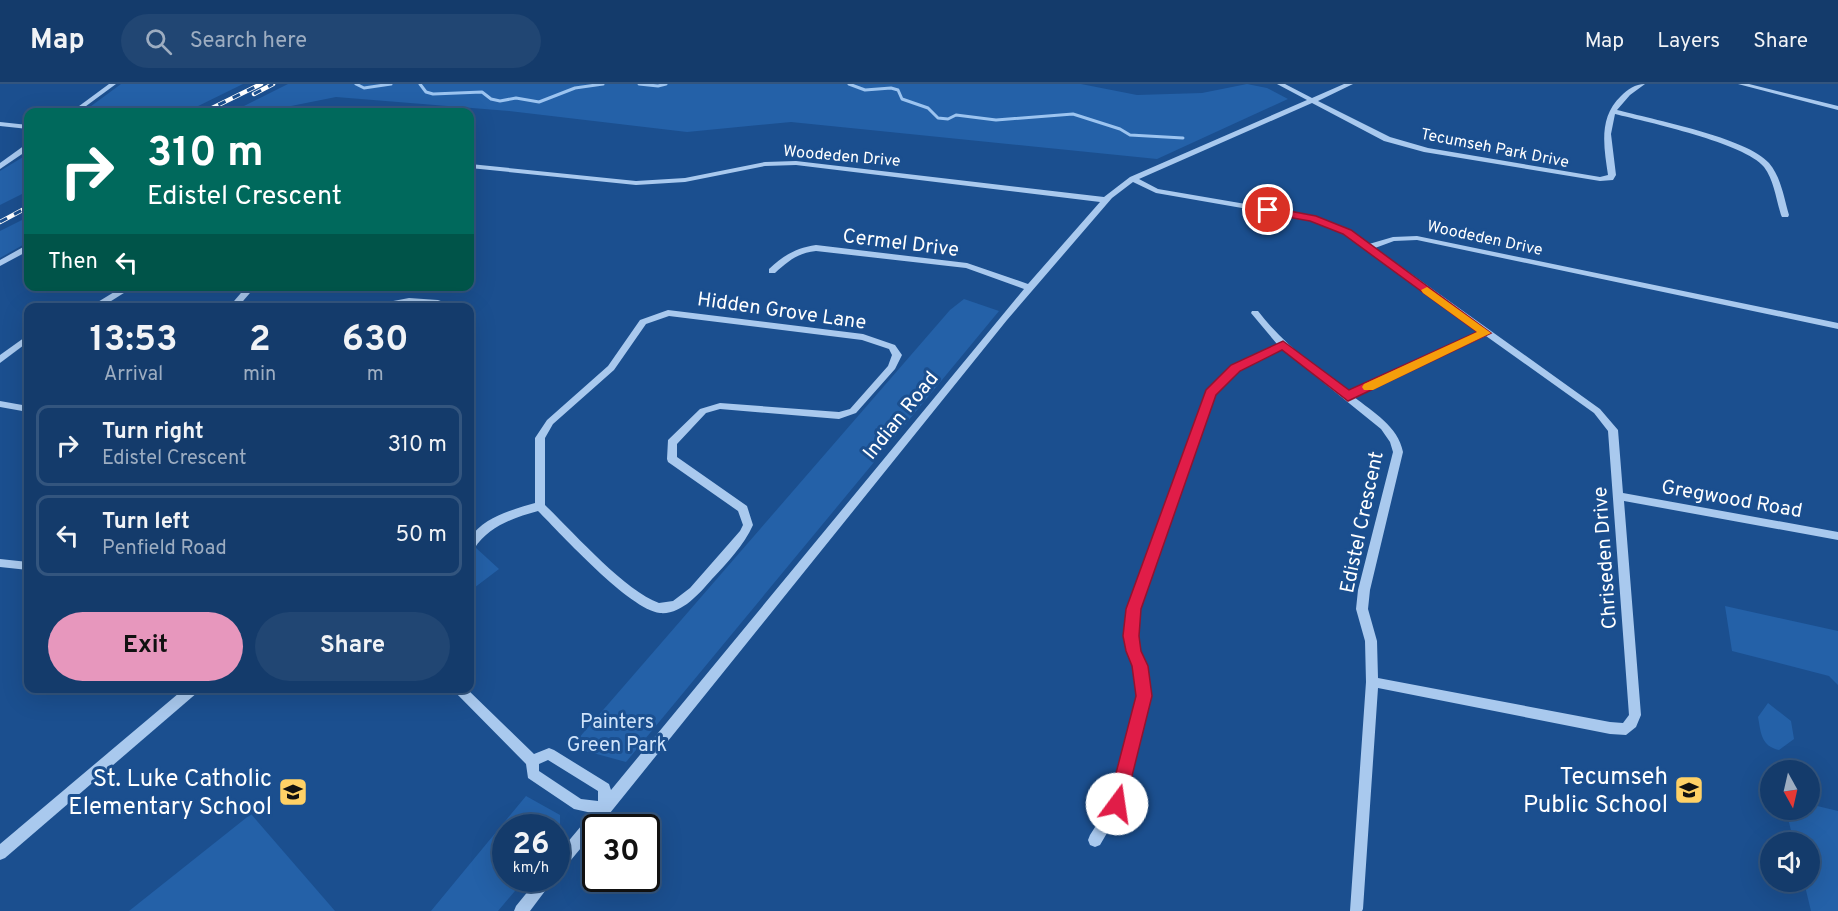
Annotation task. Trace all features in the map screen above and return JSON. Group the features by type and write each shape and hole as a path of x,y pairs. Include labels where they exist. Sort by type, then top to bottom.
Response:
{"street":[{"path":"79,108 112,84"},
{"name":"Tecumseh Park Drive","path":"1280,84 1374,133 1427,150 1591,179 1610,178 1612,175 1606,126 1613,111"},
{"name":"Indian Road","path":"570,850 1030,288 1105,200 1133,179 1350,84"},
{"path":"1642,84 1622,97 1613,111 1733,145 1754,154 1769,168 1785,215"},
{"path":"1741,84 1838,108"},
{"path":"0,124 24,127"},
{"path":"0,167 24,150"},
{"name":"Woodeden Drive","path":"474,166 636,183 685,180 765,164 796,163 1105,200"},
{"path":"1133,179 1156,190 1312,218 1347,232 1369,247"},
{"name":"Woodeden Drive","path":"1369,247 1392,239 1417,238 1838,326"},
{"name":"Chriseden Drive","path":"1369,247 1607,420 1613,430 1620,495 1635,715 1632,723 1626,729 1610,728 1372,682"},
{"name":"Cermel Drive","path":"772,271 800,249 816,248 967,266 1030,288"},
{"path":"0,263 24,250"},
{"path":"102,302 122,291"},
{"path":"237,303 247,291"},
{"path":"394,303 412,301 425,303"},
{"name":"Hidden Grove Lane","path":"668,313 863,337 892,347 897,355 892,367 853,411 839,416 720,406 703,411 672,443 672,459 743,509 748,525 744,534 688,596 676,604 658,608 648,604 617,580 540,506 540,438 550,422 611,368 643,322 656,315 668,313"},
{"name":"Edistel Crescent","path":"1256,313 1265,328 1283,345 1348,396 1389,432 1396,441 1398,452 1364,590 1362,609 1371,641 1372,682 1356,909"},
{"path":"1348,396 1485,333"},
{"path":"0,360 24,341"},
{"path":"1095,840 1117,804 1144,696 1140,666 1133,651 1131,636 1133,609 1210,393 1235,368 1283,345"},
{"path":"0,404 24,408"},
{"name":"Gregwood Road","path":"1620,495 1838,536"},
{"path":"474,538 502,518 540,506"},
{"path":"0,563 24,566"},
{"path":"0,853 188,693"},
{"path":"462,693 532,761 533,774 579,805 605,808 604,788 549,754 532,761"},
{"path":"521,911 536,892"}],"green space":[{"path":"121,84 243,84 194,108 88,108"},
{"path":"288,84 1081,84 1137,95 1202,93 1247,84 1267,88 1288,99 1157,159 791,122 687,132 509,111 336,97 281,108 240,108"},
{"path":"24,156 24,193 0,205 0,171"},
{"path":"24,219 24,244 0,258 0,231"},
{"name":"Painters Green Park","path":"964,299 999,311 626,762 571,747 950,310"},
{"path":"475,547 499,569 474,588"},
{"path":"1725,606 1838,631 1838,685 1829,676 1732,651"},
{"path":"1768,703 1791,721 1794,739 1779,750 1765,742 1760,728 1758,717"},
{"name":"Painters Green Park","path":"526,796 558,814 511,814"},
{"path":"1820,807 1838,811 1838,911 1811,911 1806,892 1820,892 1820,832 1791,832 1788,820 1820,820"},
{"path":"251,814 335,911 129,911"},
{"name":"Painters Green Park","path":"492,837 492,892 514,892 498,911 431,911"}],"waterway":[{"path":"356,84 364,88 391,84"},
{"path":"420,84 426,92 433,94 482,92 491,99 500,101 516,98 539,102 575,88 603,84"},
{"path":"639,84 658,86 666,84"},
{"path":"849,84 865,90 891,88 898,90 902,99 928,108 938,118 948,119 956,115 996,120 1073,114 1120,129 1130,135 1183,138"}],"railway":[{"path":"212,108 261,84"},
{"path":"254,94 273,84"},
{"path":"0,222 24,209"}],"slow traffic":[{"path":"1368,387 1485,333 1427,290"}],"place":[{"name":"Tecumseh Public School","path":"1689,790"},
{"name":"St. Luke Catholic Elementary School","path":"293,792"}],"route":[{"path":"1117,804 1144,696 1140,666 1133,651 1131,636 1133,609 1210,393 1235,368 1283,345 1348,396 1485,333 1347,232 1312,218 1268,210"}]}
